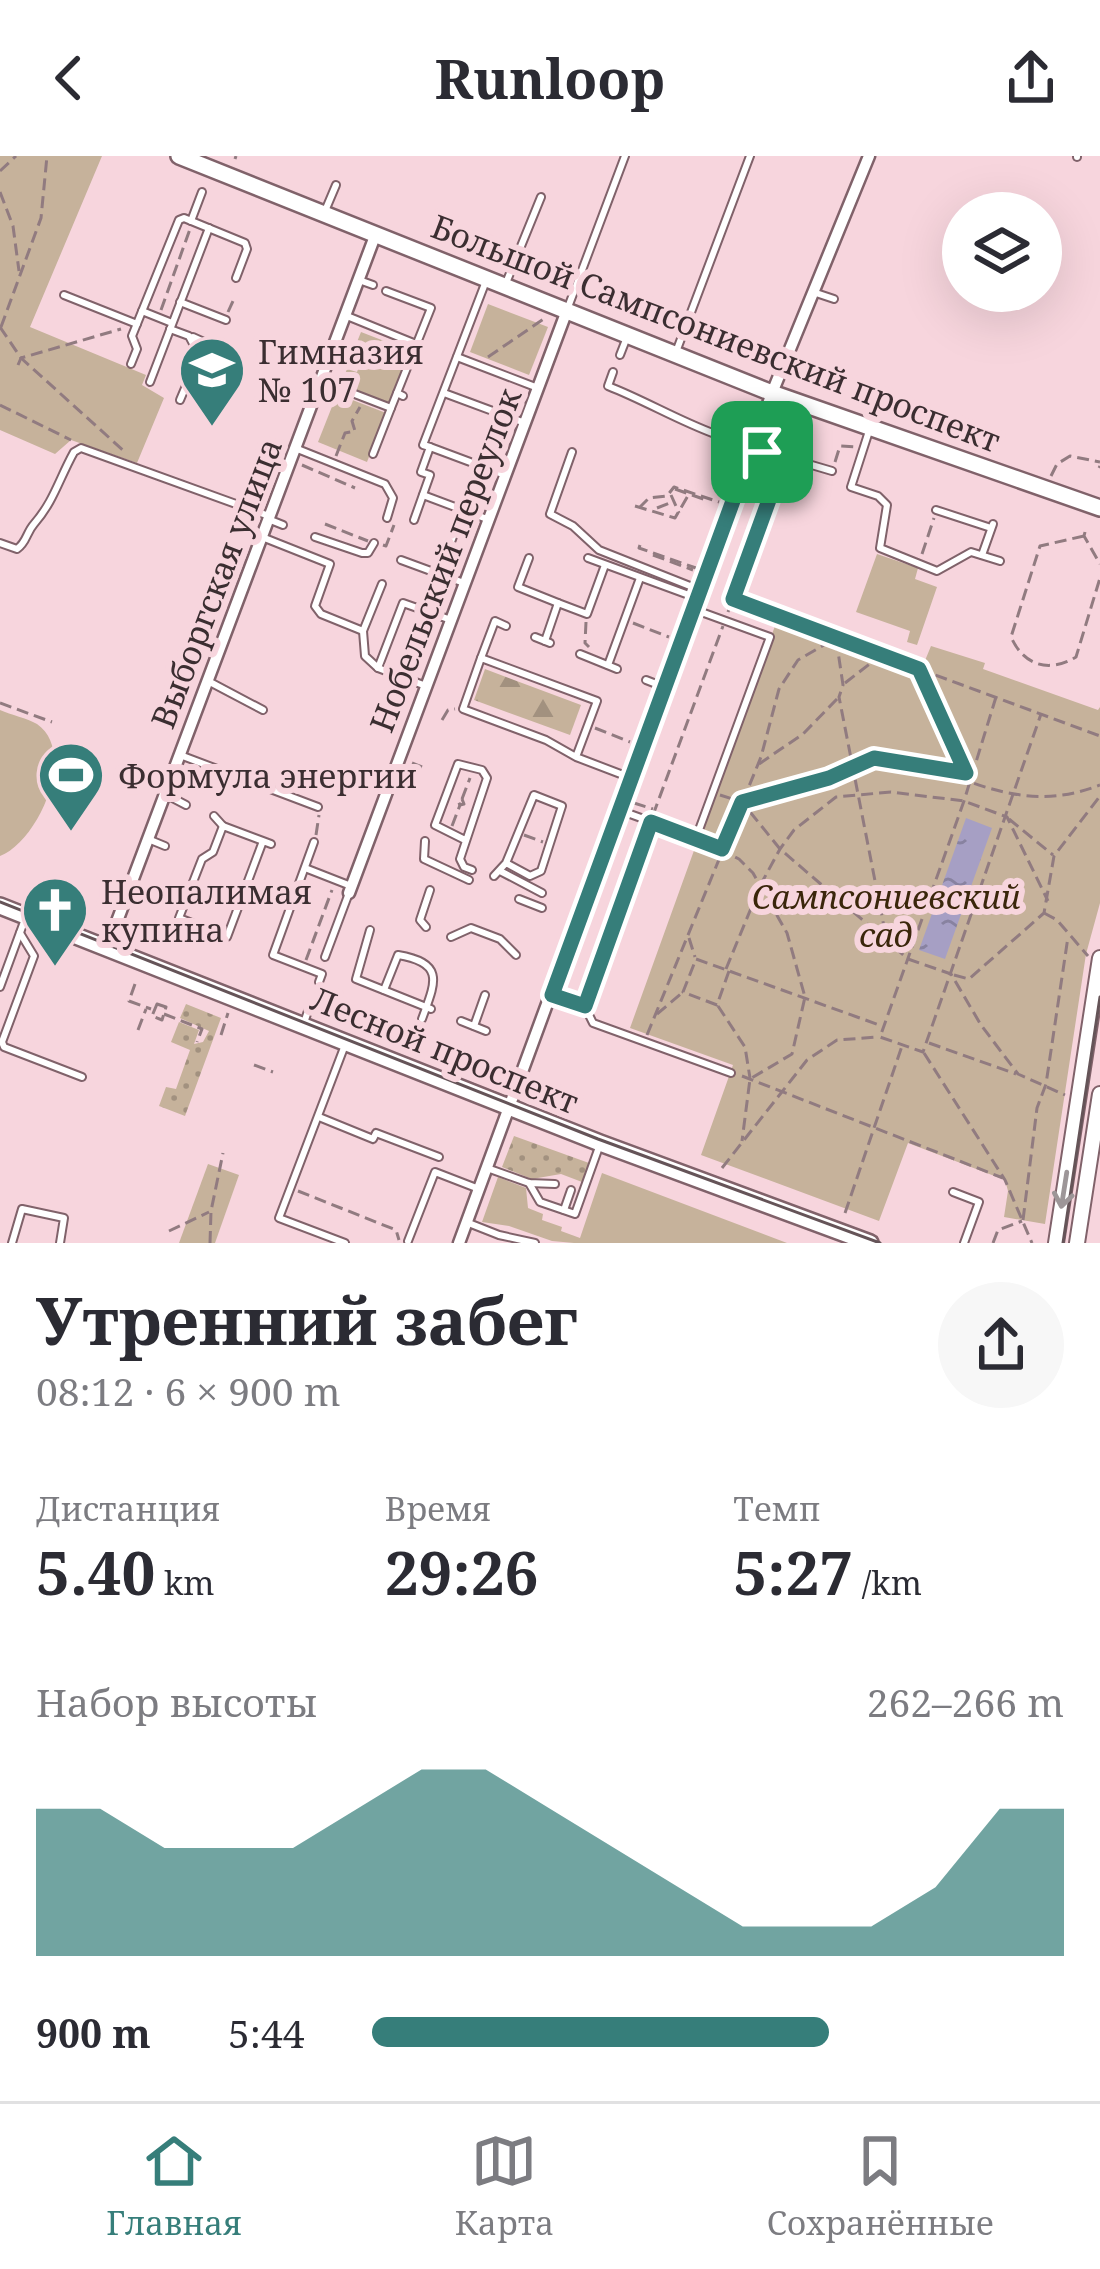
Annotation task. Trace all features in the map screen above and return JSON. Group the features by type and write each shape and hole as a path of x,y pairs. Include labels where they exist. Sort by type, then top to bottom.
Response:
{"main road":[{"name":"Большой Сампсониевский проспект","path":"178,156 210,174 323,214 675,356 1008,480 1100,508"},
{"name":"Лесной проспект","path":"0,906 600,1143 870,1243"}],"street":[{"path":"459,1243 510,1108 526,1046 552,995 555,969 575,915 619,810 772,393 869,156"},
{"name":"Выборгская улица","path":"106,949 375,236"},
{"name":"Нобельский переулок","path":"350,889 566,313"},
{"path":"1056,1243 1095,958"},
{"path":"1078,1243 1100,1094"}],"lane":[{"path":"566,313 625,156"},
{"path":"675,356 750,156"},
{"path":"323,214 336,185"},
{"path":"190,220 202,192"},
{"path":"504,288 541,197"},
{"path":"131,364 137,349 132,336 136,324 179,220 190,220 245,243 248,249 236,278"},
{"path":"150,382 208,228"},
{"path":"358,280 373,285"},
{"path":"486,281 433,408 423,445 505,475"},
{"path":"373,454 431,308 386,291"},
{"path":"813,292 833,299"},
{"path":"64,295 136,324"},
{"path":"180,302 226,320"},
{"path":"142,311 233,355"},
{"path":"345,315 416,344"},
{"path":"181,400 199,355 189,336"},
{"path":"620,355 627,337"},
{"path":"456,357 538,388"},
{"path":"614,372 608,386 715,434"},
{"path":"321,380 391,408"},
{"path":"442,392 525,423"},
{"path":"870,428 851,487 878,496 887,505 880,548 937,571 970,551 1000,561"},
{"path":"737,443 832,470"},
{"path":"414,520 430,475 421,472 430,447"},
{"path":"0,543 17,549 24,545 33,525 45,517 74,452 81,448 283,525"},
{"path":"295,448 385,484 393,498 387,518"},
{"path":"572,452 550,514 573,526 599,550 697,599 725,621 770,637 696,838 619,810"},
{"path":"422,495 489,519"},
{"path":"440,574 463,510"},
{"path":"936,510 992,526 982,555"},
{"path":"262,537 330,564 315,606 321,614 363,631"},
{"path":"315,537 362,554 374,543"},
{"path":"530,558 518,587 587,614 605,565"},
{"path":"588,558 697,599"},
{"path":"401,560 464,584"},
{"path":"580,654 612,667 640,578"},
{"path":"382,584 363,631 365,656 378,668 426,686"},
{"path":"378,668 403,603 451,620"},
{"path":"535,637 547,642 558,603"},
{"path":"506,626 495,621 463,709 631,778"},
{"path":"481,658 596,700 576,757"},
{"path":"208,680 263,710"},
{"path":"646,680 664,687"},
{"path":"180,755 318,807"},
{"path":"465,840 435,826 458,764 485,773 487,782 465,840 461,864 472,870"},
{"path":"165,794 186,805"},
{"path":"534,795 557,801 563,812 536,876 500,870 534,795"},
{"path":"214,816 223,826 267,843 227,937 178,918 178,906 197,858 213,852 223,826"},
{"path":"651,822 585,1006 593,1023 731,1072"},
{"path":"148,839 165,846"},
{"path":"425,841 424,859 469,880"},
{"path":"314,842 304,857 273,955 322,974 319,982"},
{"path":"304,868 350,889 325,957"},
{"path":"500,870 542,893"},
{"path":"130,888 146,894"},
{"path":"426,927 420,920 430,890"},
{"path":"518,899 542,908"},
{"path":"1,981 27,916"},
{"path":"451,937 471,928 500,939 516,955"},
{"path":"370,931 354,975 429,1008"},
{"path":"20,933 34,956 4,1047 82,1077"},
{"path":"384,990 395,958 403,954 432,970 435,984 422,1019"},
{"path":"473,1026 485,995"},
{"path":"552,995 585,1006"},
{"path":"303,1026 309,1008"},
{"path":"461,1021 486,1030"},
{"path":"345,1243 280,1217 346,1043"},
{"path":"319,1117 373,1138 376,1132 439,1157"},
{"path":"1073,1137 1093,1142"},
{"path":"530,1184 545,1203 574,1214 600,1143"},
{"path":"487,1168 530,1184 554,1184 545,1203"},
{"path":"459,1181 464,1169"},
{"path":"404,1242 435,1172 479,1189"},
{"path":"564,1210 569,1189 582,1194"},
{"path":"953,1192 979,1202 964,1243"},
{"path":"11,1243 22,1209 64,1218 60,1243"},
{"path":"466,1222 501,1239 535,1243"}],"path":[{"path":"0,171 16,156"},
{"path":"47,156 41,218 0,326 21,358 136,463"},
{"path":"0,192 13,226 19,278"},
{"path":"158,317 190,220"},
{"path":"166,252 176,268"},
{"path":"176,268 196,261"},
{"path":"477,364 546,317"},
{"path":"21,358 136,324"},
{"path":"18,365 21,358"},
{"path":"338,453 345,434 355,431 352,421 366,398"},
{"path":"0,405 71,440"},
{"path":"832,470 840,446 864,448"},
{"path":"651,822 785,456"},
{"path":"1051,478 1057,464 1070,456 1100,465"},
{"path":"300,464 355,488"},
{"path":"689,494 680,514 670,518 637,507 672,491 689,494 721,503"},
{"path":"672,491 711,500"},
{"path":"672,491 680,514"},
{"path":"655,498 658,511"},
{"path":"658,511 674,501"},
{"path":"919,562 936,510"},
{"path":"325,524 386,546 394,526"},
{"path":"1100,564 1084,534 1040,547 1012,637 1017,650 1030,662 1047,667 1062,666 1076,657 1100,578"},
{"path":"640,545 696,570"},
{"path":"733,599 1100,736"},
{"path":"587,614 585,643 612,667"},
{"path":"624,620 671,638"},
{"path":"757,765 803,734 839,697 843,685 836,638"},
{"path":"644,1042 757,765 786,676 797,660 836,638"},
{"path":"843,685 881,655"},
{"path":"919,669 970,782 1014,797 1065,795 1100,784"},
{"path":"839,697 887,942"},
{"path":"880,1036 996,697"},
{"path":"0,704 52,722"},
{"path":"442,719 448,710 463,709"},
{"path":"923,1052 1041,714"},
{"path":"587,726 632,743"},
{"path":"742,802 874,758 966,773"},
{"path":"409,762 422,767"},
{"path":"449,834 474,767"},
{"path":"713,792 742,802 780,848 908,959 969,979 1044,914 1054,856 1100,796"},
{"path":"717,1005 761,884 780,848 794,830 836,796 891,792 964,801 1007,817 1054,856"},
{"path":"314,842 318,807"},
{"path":"1007,817 1048,901"},
{"path":"517,832 550,845"},
{"path":"696,838 740,859 761,884 787,933 806,997 792,1054 750,1079"},
{"path":"303,967 335,880"},
{"path":"1044,914 1058,920 1069,937 1095,958"},
{"path":"654,1016 683,992 696,959 688,936"},
{"path":"1023,1220 1037,1108 1046,1084 1069,937"},
{"path":"60,956 64,950"},
{"path":"696,959 884,1027"},
{"path":"951,974 1018,1074"},
{"path":"135,984 129,1000 154,1010 152,1016 162,1020 164,1014 202,1029 197,1042"},
{"path":"683,992 717,1005 746,1047 750,1079 742,1141"},
{"path":"138,1030 147,1007"},
{"path":"220,1035 228,1012"},
{"path":"722,1168 807,1060 837,1040 880,1036 923,1052 1003,1178 1032,1243"},
{"path":"927,1042 1046,1084 1069,1098"},
{"path":"845,1213 903,1045"},
{"path":"254,1065 273,1072"},
{"path":"731,1072 1003,1178"},
{"path":"211,1243 211,1211 223,1153"},
{"path":"291,1189 396,1230 404,1242"},
{"path":"169,1231 211,1211"},
{"path":"993,1243 998,1230 1023,1220"}],"green space":[{"path":"0,156 102,156 30,327 146,375 142,385 164,398 137,463 71,440 55,454 0,430"},
{"path":"488,304 548,327 529,375 470,352"},
{"path":"361,332 410,351 390,403 341,384 347,369 357,372 361,361 351,357"},
{"path":"337,394 386,413 367,462 318,442"},
{"path":"877,554 918,568 915,579 937,587 917,645 907,642 910,631 856,612"},
{"name":"Сампсониевский сад","path":"780,612 924,663 931,646 985,663 983,669 1100,707 1100,903 1086,954 1045,1224 1004,1217 1005,1180 908,1143 879,1221 701,1155 733,1065 630,1028"},
{"path":"485,669 581,705 570,735 474,700"},
{"path":"0,710 37,724 49,737 54,754 48,795 39,815 28,833 0,856"},
{"path":"186,1004 221,1018 185,1116 159,1106 166,1087 176,1089 190,1050 171,1042 179,1022 199,1030 194,1044 203,1042 209,1031 180,1018"},
{"path":"514,1136 589,1163 582,1182 561,1174 532,1179 502,1167"},
{"path":"208,1164 239,1175 215,1243 179,1243"},
{"path":"602,1173 787,1243 574,1243 482,1222 498,1177 526,1188 528,1208 543,1214 542,1220 580,1238"}],"water":[{"path":"966,818 992,828 945,959 919,950"}],"tram line":[{"path":"0,902 598,1139 880,1243"},
{"path":"1063,1243 1100,997"}],"place":[{"name":"Гимназия № 107","path":"212,429"},
{"name":"Формула энергии","path":"71,834"},
{"name":"Неопалимая купина","path":"55,969"}],"route":[{"path":"752,449 762,452 785,456 733,599 919,669 966,773 874,758 829,778 742,802 722,849 651,822 585,1006 552,995 752,449"}]}
